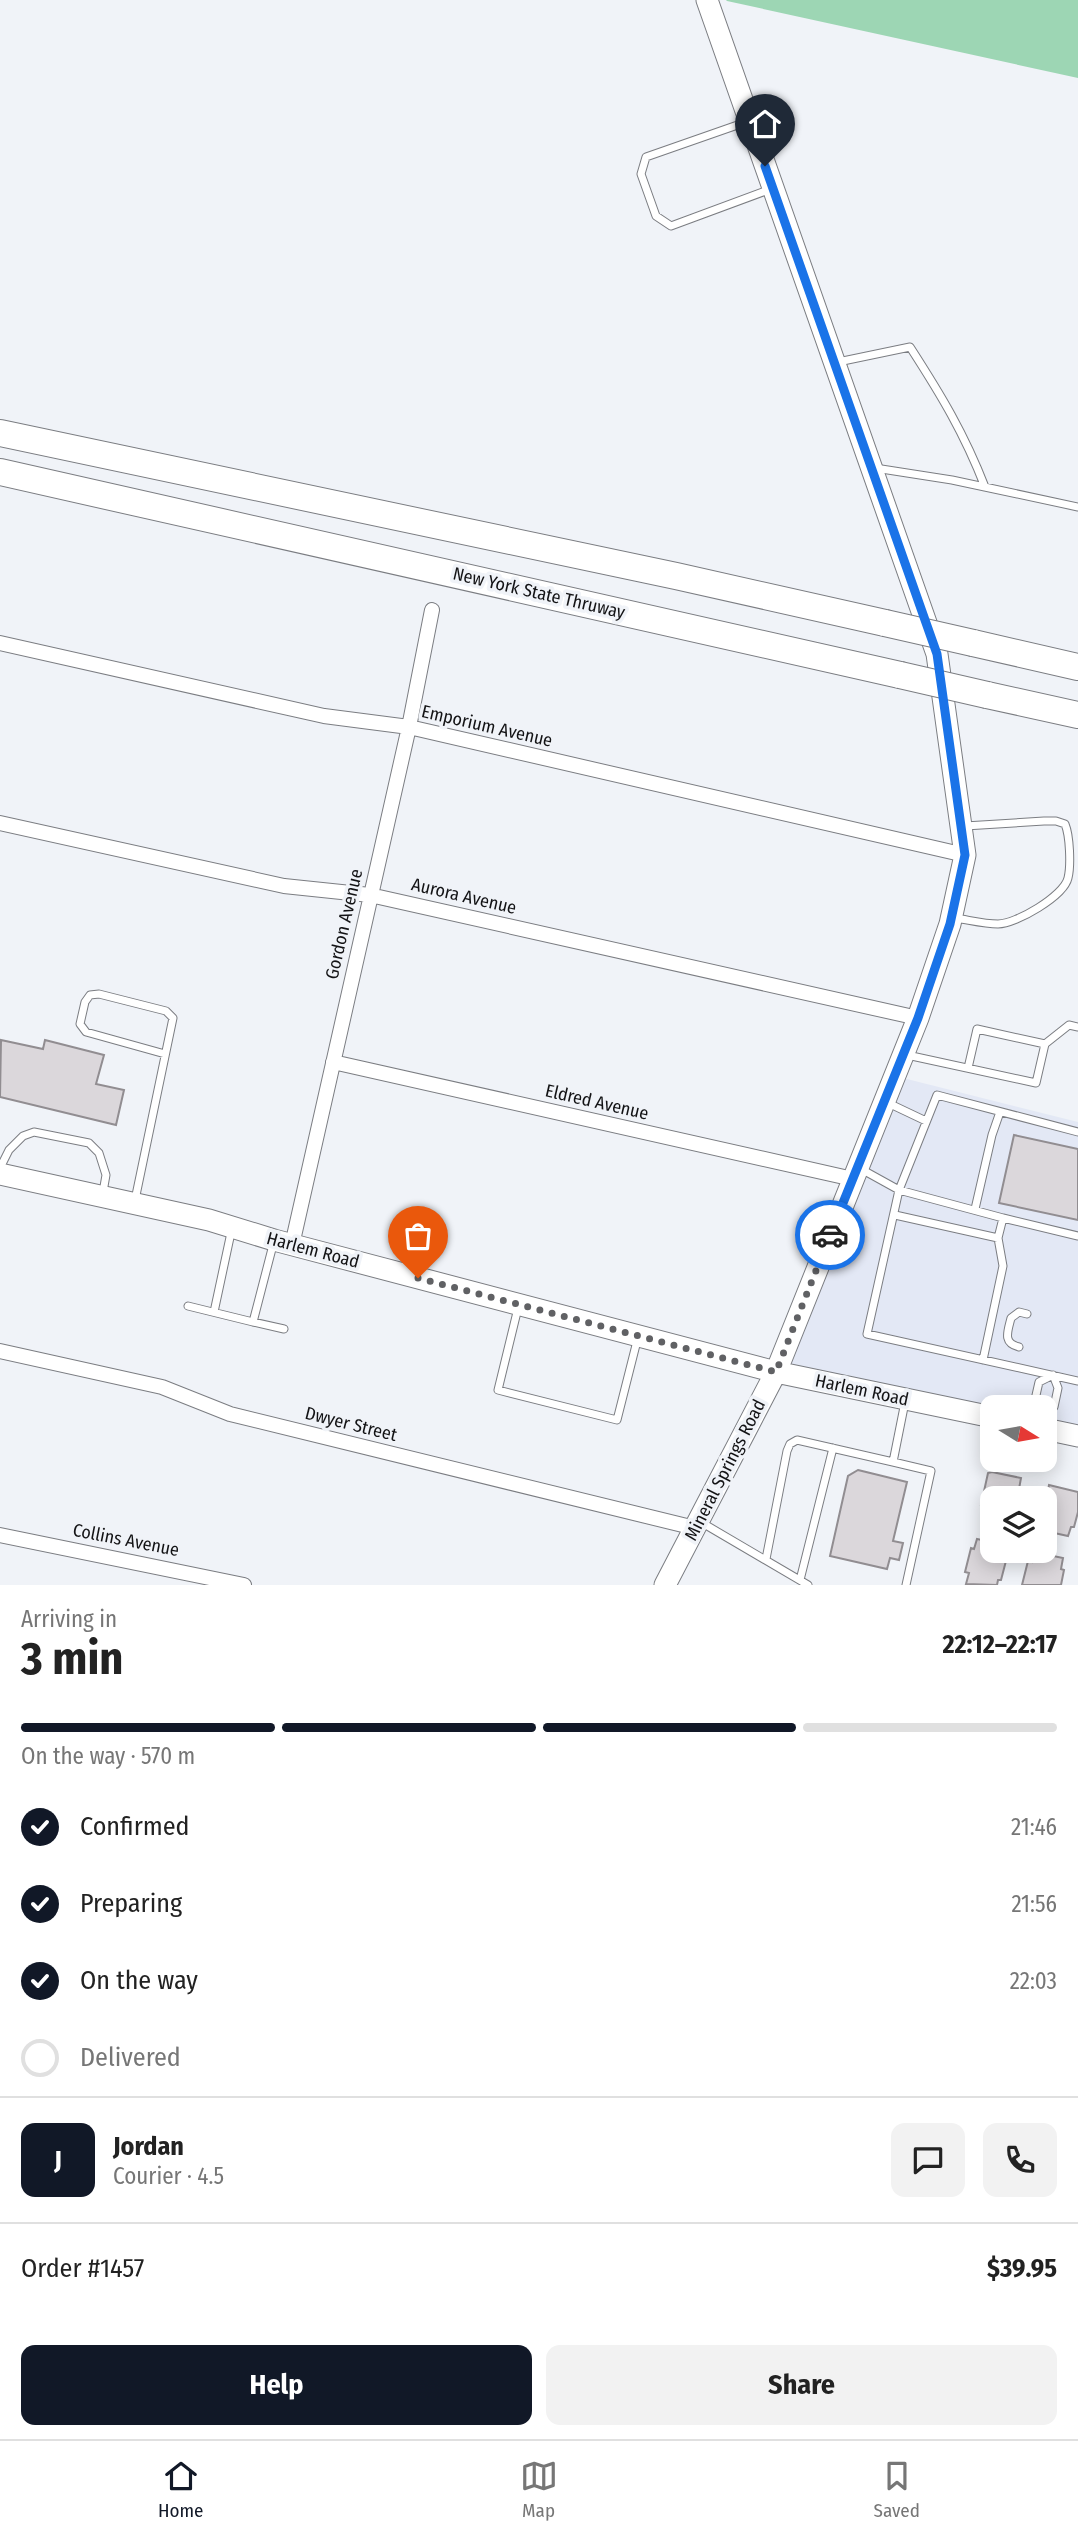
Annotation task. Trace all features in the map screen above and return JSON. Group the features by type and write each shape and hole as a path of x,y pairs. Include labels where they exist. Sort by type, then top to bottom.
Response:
{"highway":[{"path":"0,433 676,576 1078,667"},
{"name":"New York State Thruway","path":"0,472 1078,715"}],"street":[{"name":"Mineral Springs Road","path":"666,1585 776,1372 918,1018 952,918 965,855 937,654 707,0"},
{"name":"Gordon Avenue","path":"283,1242 333,1062 432,610"},
{"name":"Emporium Avenue","path":"0,643 324,716 408,727 965,855"},
{"name":"Aurora Avenue","path":"0,823 284,886 370,895 918,1018"},
{"name":"Eldred Avenue","path":"333,1062 855,1173"},
{"name":"Harlem Road","path":"0,1174 233,1227 776,1372 980,1414"},
{"name":"Dwyer Street","path":"0,1351 162,1387 230,1414 697,1525"},
{"path":"1057,1432 1078,1436"},
{"name":"Collins Avenue","path":"0,1535 244,1585"}],"lane":[{"path":"749,121 646,157 641,174 656,216 671,226 773,188"},
{"path":"834,363 910,347 946,402 985,487"},
{"path":"871,468 985,487 1078,507"},
{"path":"952,918 999,924 1023,917 1056,894 1069,878 1069,833 1065,824 1044,821 961,826"},
{"path":"135,1204 173,1018 166,1011 99,994 90,995 85,1002 80,1024 86,1032 165,1054"},
{"path":"903,1054 1036,1083 1045,1044 1069,1025 1078,1027"},
{"path":"968,1068 977,1029 1045,1044"},
{"path":"1078,1132 937,1095 899,1190 867,1334 1078,1381"},
{"path":"884,1101 926,1121"},
{"path":"975,1209 1000,1112"},
{"path":"0,1168 9,1150 23,1136 33,1132 89,1143 99,1153 106,1175 102,1196"},
{"path":"855,1173 899,1190 1078,1236"},
{"path":"895,1215 999,1238"},
{"path":"983,1360 1003,1266 999,1238 1003,1218"},
{"path":"214,1312 233,1227"},
{"path":"253,1322 283,1242"},
{"path":"519,1304 498,1390 617,1420 638,1336"},
{"path":"188,1306 284,1329"},
{"path":"1019,1347 1011,1345 1006,1336 1015,1313 1027,1314"},
{"path":"1036,1395 1039,1382 1053,1374"},
{"path":"1053,1374 1058,1388 1057,1395"},
{"path":"893,1462 906,1399"},
{"path":"766,1559 787,1451 790,1444 797,1440 931,1471 906,1585"},
{"path":"800,1580 833,1448"},
{"path":"697,1525 766,1559 808,1585"}],"shaded area":[{"path":"899,1077 1078,1122 1078,1433 1057,1429 1057,1395 980,1395 980,1405 782,1368"}],"green space":[{"path":"1078,0 1078,78 727,1"}],"building":[{"path":"1,1040 43,1049 45,1040 104,1055 96,1084 124,1090 116,1125 0,1097"},
{"path":"1014,1135 1078,1149 1078,1220 999,1203"},
{"path":"858,1470 907,1482 893,1541 903,1543 899,1560 890,1558 887,1569 830,1556 848,1476"},
{"path":"988,1473 1021,1478 1020,1486 985,1486"},
{"path":"1057,1487 1078,1492 1078,1512 1068,1536 1057,1534"},
{"path":"977,1539 980,1540 980,1563 1005,1563 997,1585 966,1584 969,1573 965,1572 971,1548 974,1549"},
{"path":"1057,1557 1063,1558 1061,1585 1022,1585 1028,1563 1057,1563"}],"way so far":[{"path":"418,1278 776,1372 830,1235"}],"route":[{"path":"765,166 937,654 965,855 950,924 918,1018 830,1235"}]}
